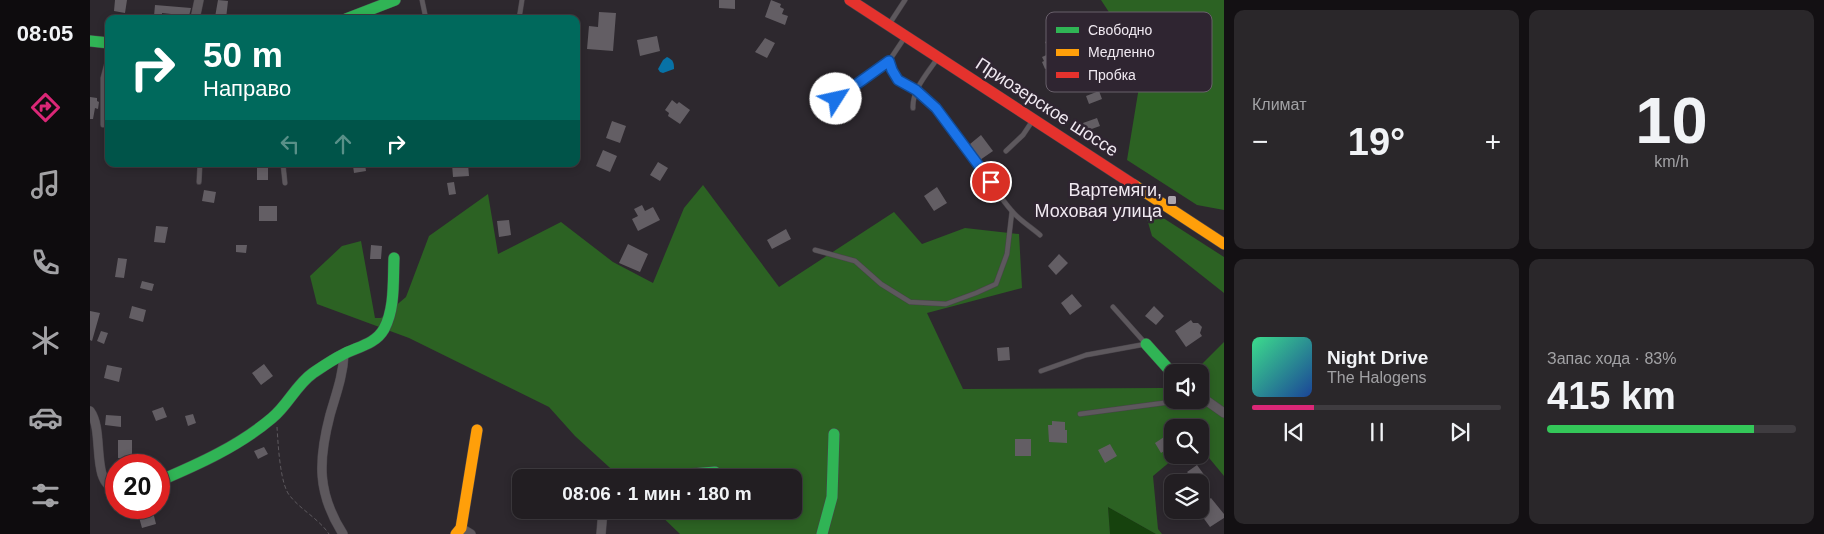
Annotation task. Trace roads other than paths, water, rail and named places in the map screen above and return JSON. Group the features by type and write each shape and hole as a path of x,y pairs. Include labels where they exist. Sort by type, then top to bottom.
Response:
{"street":[{"path":"196,15 199,0"},
{"path":"356,15 395,0"},
{"name":"Приозерское шоссе","path":"850,0 939,56 1224,244"},
{"path":"90,41 105,43"},
{"path":"170,476 225,449 264,426 289,400 304,379 344,354 378,338 385,327 390,307 394,258"},
{"path":"1146,344 1164,364"},
{"path":"343,534 327,504 322,477 324,443 343,371 344,354"},
{"path":"1209,402 1224,413"},
{"path":"90,411 96,425 94,456 96,470 105,484"},
{"path":"462,532 477,430"},
{"path":"822,534 834,491 834,434"},
{"path":"601,534 602,519"}],"lane":[{"path":"422,0 425,15"},
{"path":"520,15 522,0"},
{"path":"890,25 905,0"},
{"path":"836,99 889,61 906,35"},
{"path":"912,108 912,99 916,90 939,56"},
{"path":"889,61 898,80 916,90 936,108 1012,212 1040,235"},
{"path":"103,125 103,78 105,70"},
{"path":"1006,150 1023,135 1034,119"},
{"path":"199,182 200,167"},
{"path":"283,167 285,183"},
{"path":"815,250 855,262 881,284 910,302 946,304 996,284 1007,254 1012,212"},
{"path":"1113,307 1146,344"},
{"path":"1041,370 1086,355 1146,344"},
{"path":"1080,414 1164,403"}],"water":[{"path":"667,57 673,61 674,69 663,73 660,72 658,69"}],"place":[{"name":"Вартемяги, Моховая улица","path":"1172,200"}]}
